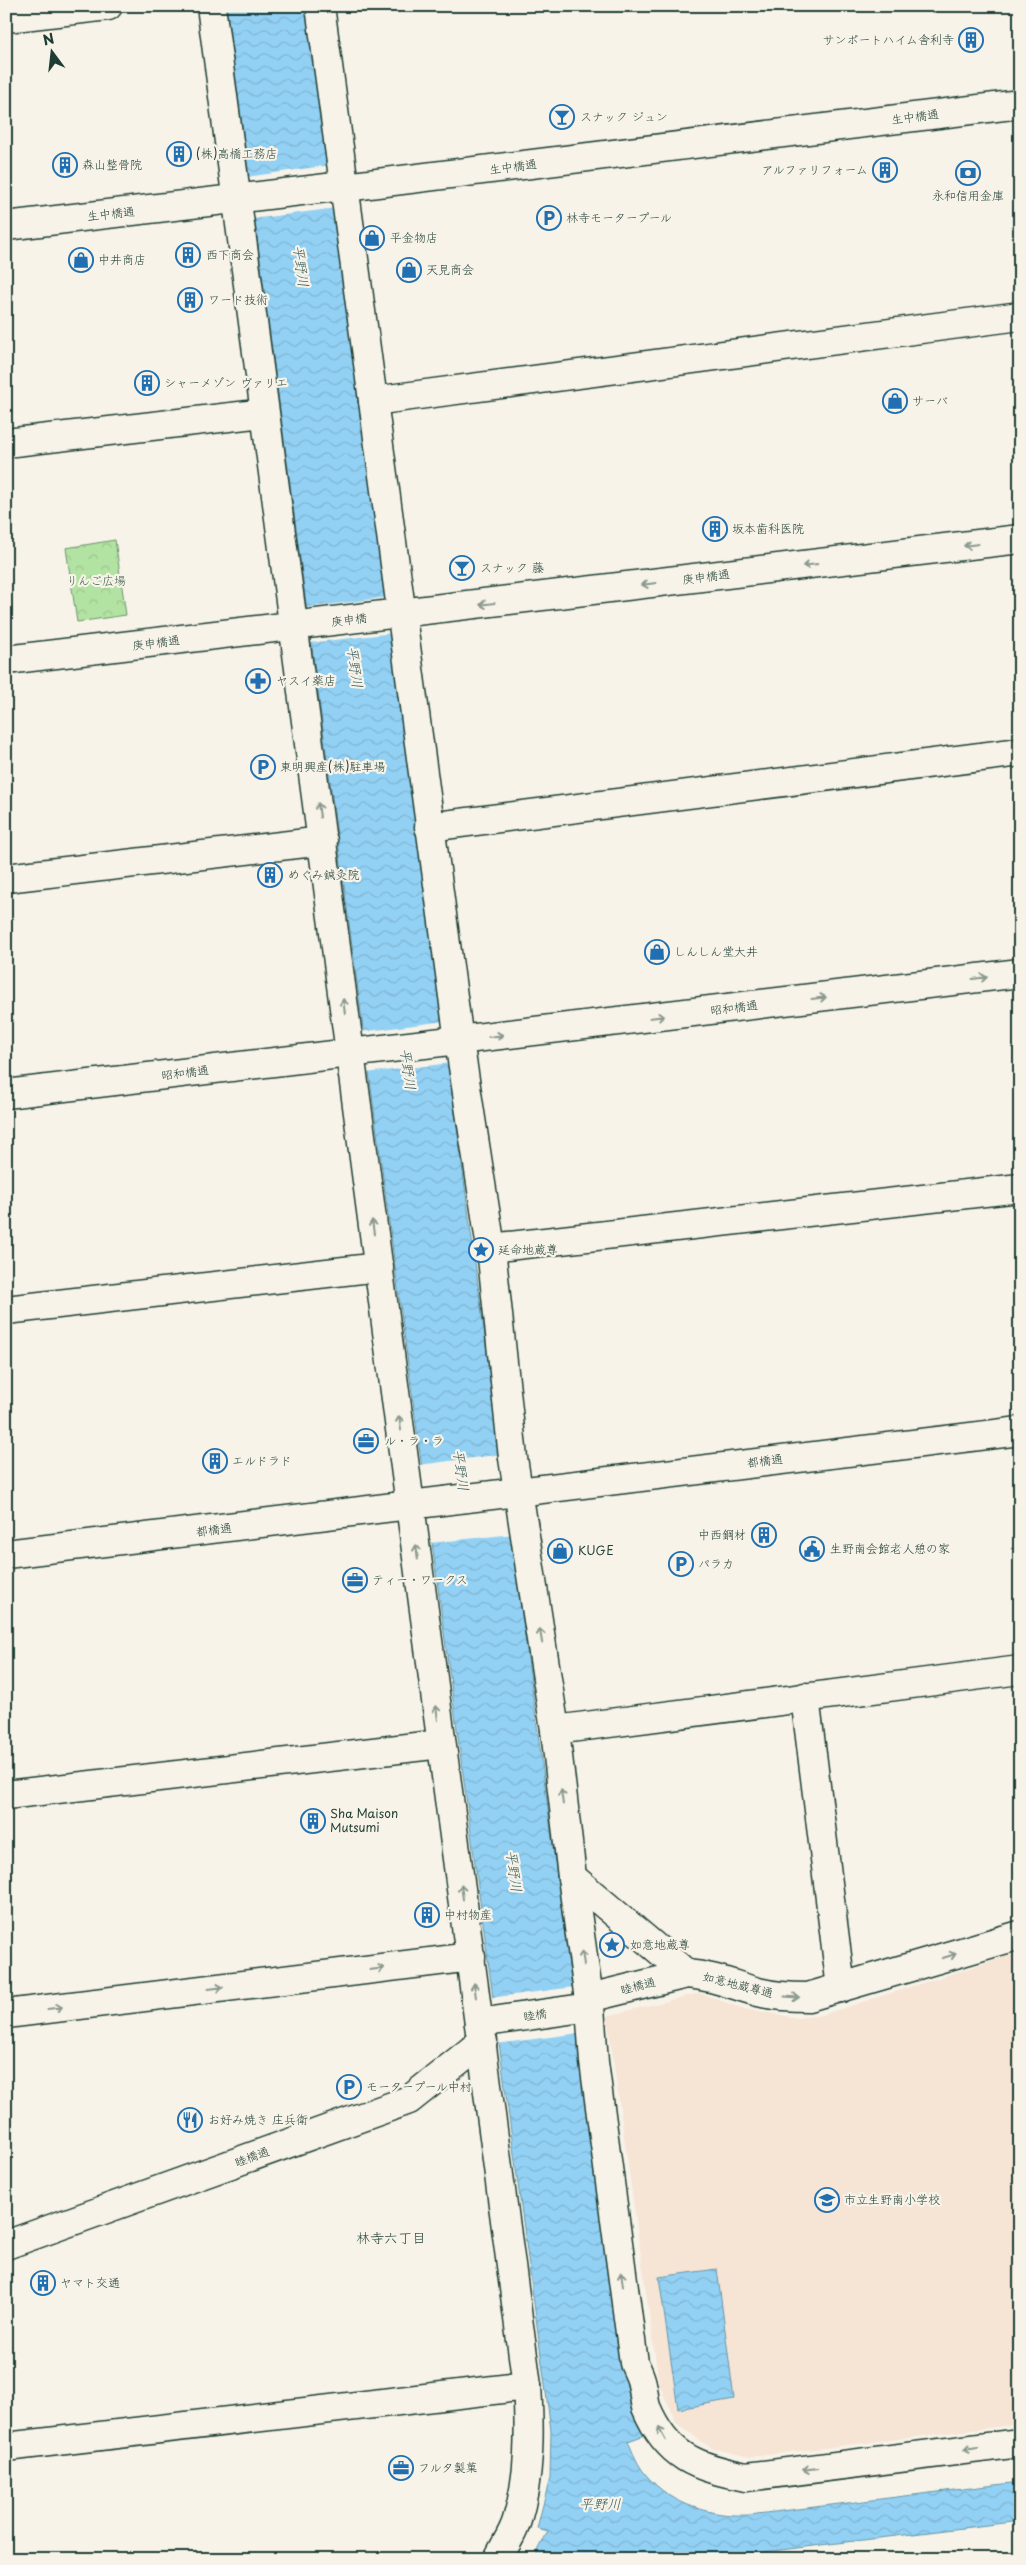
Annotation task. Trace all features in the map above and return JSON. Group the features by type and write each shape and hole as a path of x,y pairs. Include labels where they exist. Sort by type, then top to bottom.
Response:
{"street":[{"path":"6,18 108,6"},
{"path":"212,6 243,198 264,413 300,626 323,842 356,1053 379,1267 416,1505 442,1744 471,1957 485,2028 527,2386 530,2451 525,2482 516,2522 498,2559"},
{"path":"320,6 340,187 373,401 397,614 429,827 453,1041 491,1248 515,1493 554,1730 586,2005 634,2363 642,2383 646,2406 667,2444 698,2464 714,2471 746,2477 1020,2443"},
{"name":"生中橋通","path":"6,226 1020,104"},
{"path":"373,401 1020,316"},
{"path":"6,443 264,413"},
{"name":"庚申橋通","path":"397,614 1020,539"},
{"name":"庚申橋","path":"300,626 397,614"},
{"name":"庚申橋通","path":"6,660 300,626"},
{"path":"429,827 1020,752"},
{"path":"6,878 323,842"},
{"name":"昭和橋通","path":"6,1094 1020,974"},
{"path":"491,1248 1020,1188"},
{"path":"6,1310 379,1267"},
{"name":"都橋通","path":"6,1554 1020,1431"},
{"path":"554,1730 1020,1670"},
{"path":"805,1697 842,1988"},
{"path":"6,1795 442,1744"},
{"name":"如意地蔵尊通","path":"572,1877 687,1974 710,1976 759,1992 790,1997 808,1998 1020,1935"},
{"path":"6,2014 471,1957"},
{"name":"睦橋通","path":"586,2005 687,1974"},
{"name":"睦橋","path":"485,2028 586,2005"},
{"name":"睦橋通","path":"6,2245 409,2100 485,2028"},
{"path":"6,2448 527,2386"}],"shaded area":[{"name":"市立生野南小学校","path":"1020,1952 1020,2424 750,2457 711,2448 676,2423 659,2383 607,2016 700,1993 744,2009 798,2018 822,2015"}],"green space":[{"name":"りんご広場","path":"115,540 126,615 77,622 66,548"}],"water":[{"name":"平野川","path":"226,6 307,6 623,2369 634,2414 645,2435 628,2441 641,2468 668,2495 694,2507 721,2514 749,2515 1020,2482 1020,2521 706,2559 534,2559 548,2531 537,2528 550,2478 551,2430"},
{"path":"717,2269 734,2399 678,2409 659,2277"}],"pier":[{"path":"331,165 337,208 252,219 246,177"},
{"path":"389,597 393,633 309,643 304,608"},
{"path":"445,1021 451,1063 366,1073 361,1032"},
{"path":"503,1454 514,1534 429,1543 419,1465"},
{"path":"574,1987 580,2033 496,2044 490,1998"}],"place":[{"name":"サンポートハイム舎利寺","path":"971,40"},
{"name":"スナック ジュン","path":"562,117"},
{"name":"(株)高橋工務店","path":"179,154"},
{"name":"森山整骨院","path":"65,165"},
{"name":"アルファリフォーム","path":"885,170"},
{"name":"永和信用金庫","path":"968,173"},
{"name":"林寺モータープール","path":"549,218"},
{"name":"平金物店","path":"372,238"},
{"name":"西下商会","path":"188,255"},
{"name":"中井商店","path":"81,260"},
{"name":"天見商会","path":"409,270"},
{"name":"ワード技術","path":"190,300"},
{"name":"シャーメゾン ヴァリエ","path":"147,383"},
{"name":"サーバ","path":"895,401"},
{"name":"坂本歯科医院","path":"715,529"},
{"name":"スナック 藤","path":"462,568"},
{"name":"ヤスイ薬店","path":"258,681"},
{"name":"東明興産(株)駐車場","path":"263,767"},
{"name":"めぐみ鍼灸院","path":"270,875"},
{"name":"しんしん堂大井","path":"657,952"},
{"name":"延命地蔵尊","path":"481,1250"},
{"name":"ル・ラ・ラ","path":"366,1441"},
{"name":"エルドラド","path":"215,1461"},
{"name":"中西鋼材","path":"764,1535"},
{"name":"生野南会館老人憩の家","path":"812,1549"},
{"name":"KUGE","path":"560,1551"},
{"name":"パラカ","path":"681,1564"},
{"name":"ティー・ワークス","path":"355,1580"},
{"name":"Sha Maison Mutsumi","path":"313,1821"},
{"name":"中村物産","path":"427,1915"},
{"name":"如意地蔵尊","path":"612,1945"},
{"name":"モータープール中村","path":"349,2087"},
{"name":"お好み焼き 庄兵衛","path":"190,2120"},
{"name":"市立生野南小学校","path":"827,2200"},
{"name":"ヤマト交通","path":"43,2283"},
{"name":"フルタ製菓","path":"401,2468"}],"district":[{"name":"林寺六丁目","path":"391,2238"}]}
